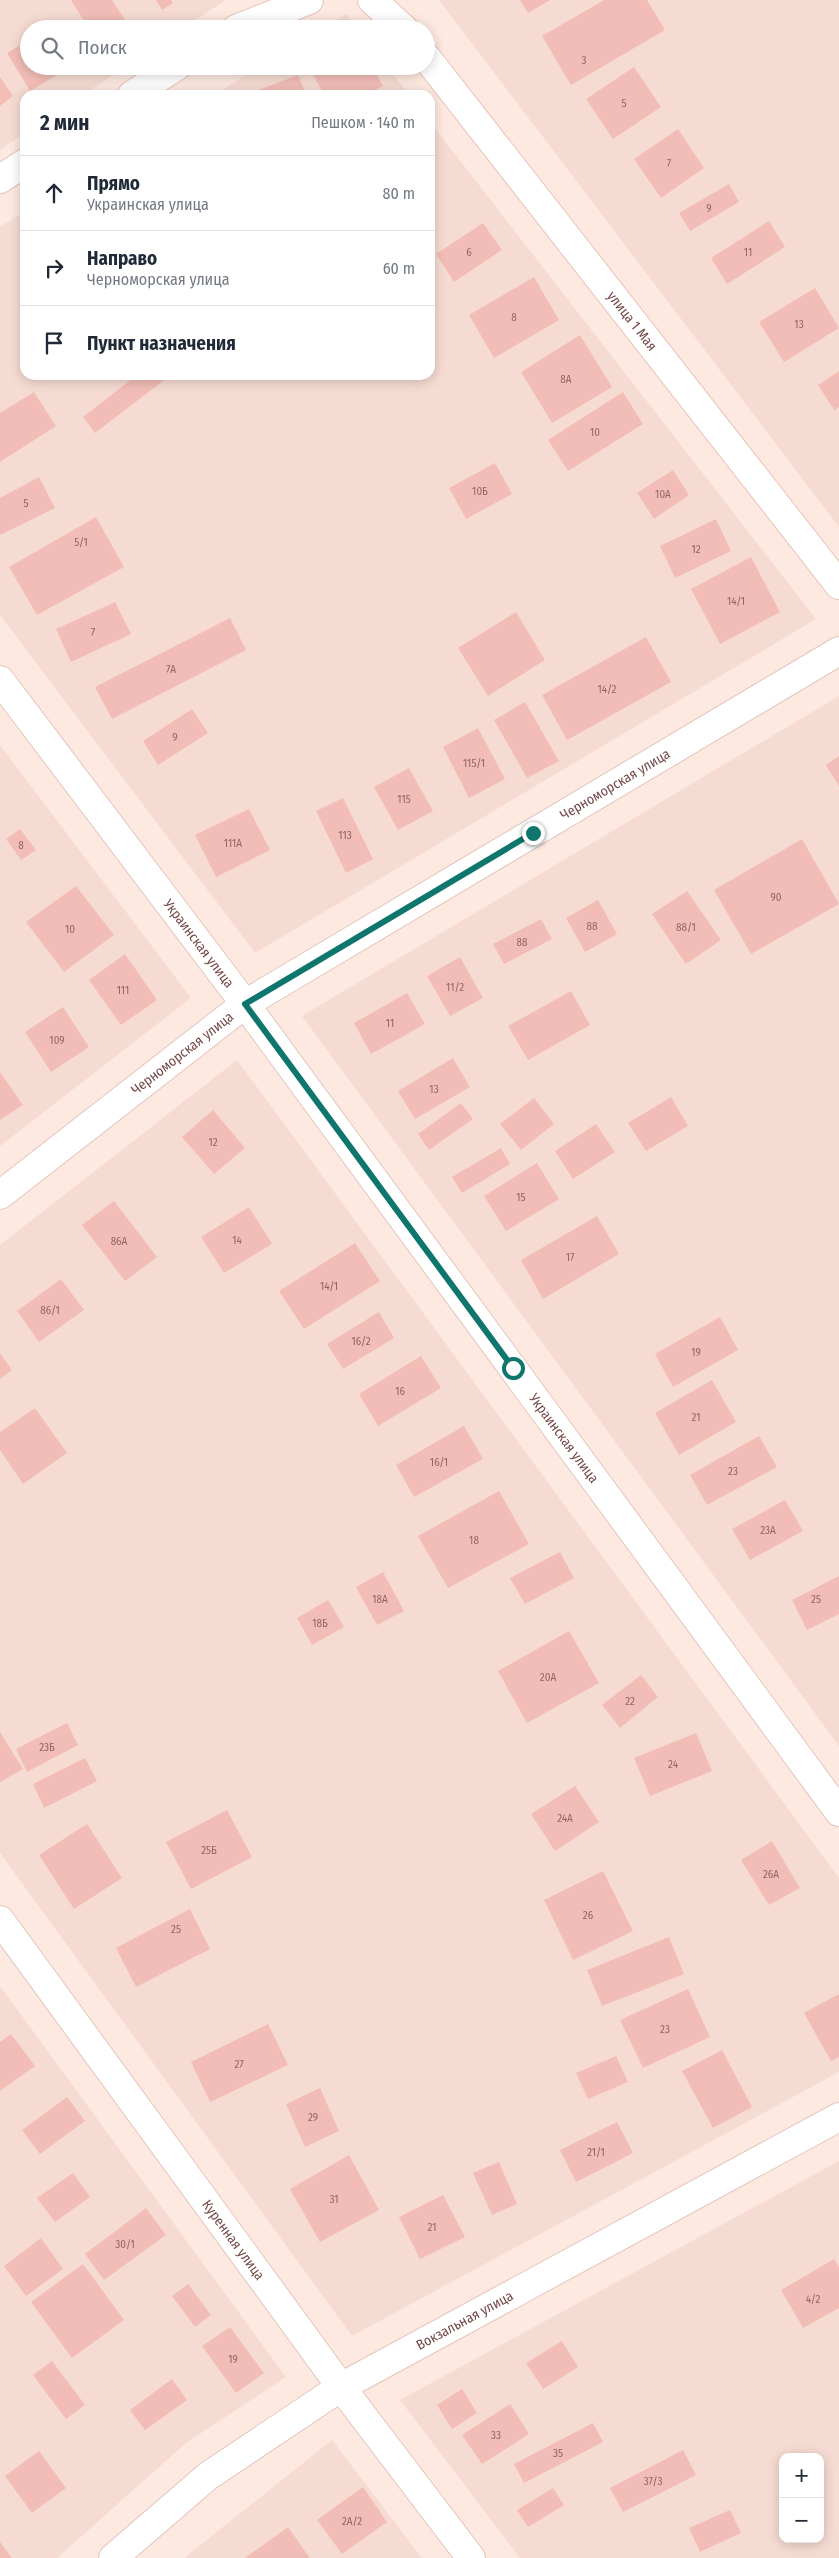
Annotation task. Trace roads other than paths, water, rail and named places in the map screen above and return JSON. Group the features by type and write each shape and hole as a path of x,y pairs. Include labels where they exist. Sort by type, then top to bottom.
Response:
{"street":[{"path":"259,20 309,0"},
{"path":"372,0 394,20"},
{"name":"улица 1 Мая","path":"435,69 839,585"},
{"path":"140,90 163,75"},
{"path":"0,179 20,166"},
{"name":"Черноморская улица","path":"0,1195 245,1004 839,651"},
{"name":"Украинская улица","path":"0,680 245,1004 839,1812"},
{"name":"Куренная улица","path":"0,1920 341,2387 472,2558"},
{"name":"Вокзальная улица","path":"113,2558 208,2476 341,2387 839,2117"}]}
